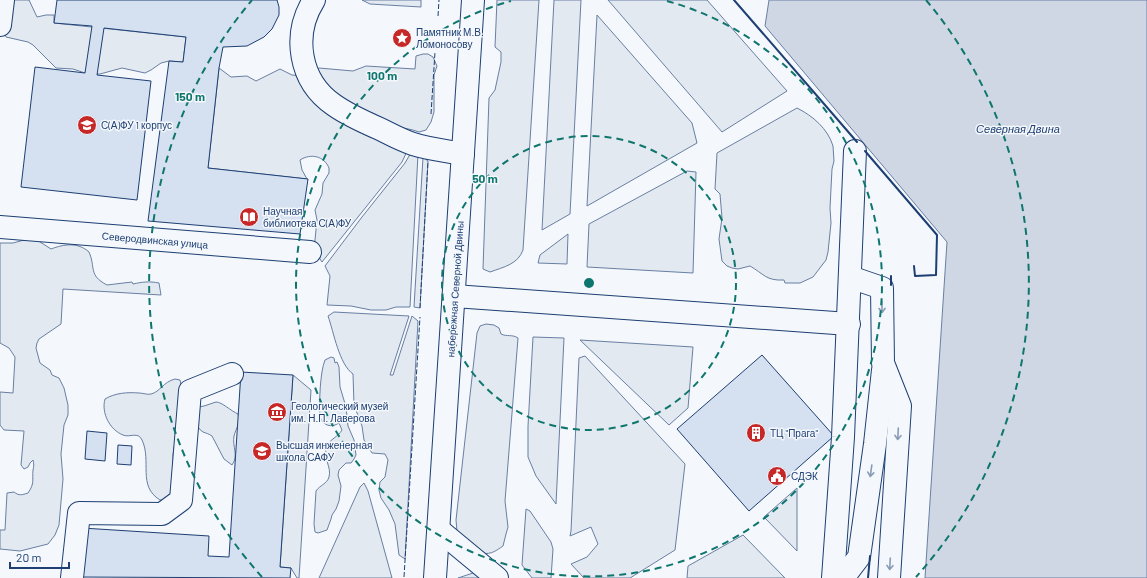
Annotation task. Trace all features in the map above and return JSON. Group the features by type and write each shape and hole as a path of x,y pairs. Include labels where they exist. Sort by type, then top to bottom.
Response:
{"main road":[{"path":"0,25 3,0"},
{"path":"314,0 309,8 304,22 301,38 306,70 320,94 339,109 412,144 463,154"},
{"name":"набережная Северной Двины","path":"435,578 473,0"},
{"path":"833,578 843,437 855,151"},
{"name":"Северодвинская улица","path":"0,227 310,252"},
{"path":"843,578 859,557 875,444 883,363 882,288 850,277"},
{"path":"454,296 848,324"},
{"path":"883,363 900,406 889,578"},
{"path":"72,578 79,513 162,514 181,500 190,391 232,374"},
{"path":"439,530 497,578"}],"shaded area":[{"path":"5,0 29,0 37,17 54,15 54,23 186,37 183,62 169,61 161,63 145,73 122,68 100,74 88,74 73,69 56,68 33,45 28,42 6,37 4,32"},
{"path":"362,0 421,0 421,7 370,4"},
{"path":"497,0 539,0 523,250 518,259 514,262 490,272 483,269 489,98 495,90 501,62 501,52 495,47"},
{"path":"554,0 581,0 570,214 542,230"},
{"path":"608,0 707,0 787,91 722,132"},
{"path":"597,15 692,123 697,143 587,206"},
{"path":"428,54 433,57 437,66 434,75 434,112 431,122 426,130 419,132 399,127 408,149 402,162 322,262 314,250 317,220 315,210 322,194 323,183 329,173 329,168 321,158 313,156 300,160 302,170 307,179 208,168 219,68 231,77 247,76 256,81 280,69 292,75 303,76 319,68 353,71 366,66 415,69 416,56"},
{"path":"797,108 809,115 824,129 833,146 834,161 832,169 830,208 831,223 826,260 813,277 800,283 785,283 784,280 769,278 750,266 738,269 732,268 727,266 722,261 719,239 722,218 720,194 715,189 717,153"},
{"path":"412,151 418,154 410,307 371,310 351,306 327,305 330,276 325,266 405,163"},
{"path":"423,157 428,161 420,308 414,307"},
{"path":"687,171 696,172 693,273 587,267 589,224"},
{"path":"568,234 567,264 538,263 540,255"},
{"path":"24,240 37,240 51,249 66,245 76,245 89,252 97,278 107,285 132,282 133,284 146,282 159,283 161,295 63,289 61,324 39,339 36,348 40,363 50,370 52,375 59,378 64,388 68,405 68,415 64,425 61,454 63,479 59,525 55,535 48,544 20,551 0,549 0,530 5,530 7,493 14,492 21,495 28,493 32,484 34,465 33,460 28,467 24,469 21,465 24,431 4,430 0,425 0,392 13,393 15,357 9,348 0,343 0,243 13,243"},
{"path":"334,312 409,316 390,375 393,375 412,316 418,321 405,559 399,555 395,524 389,510 381,498 379,490 380,482 385,477 388,460 385,454 372,453 364,440 362,426 354,405 353,374 344,363 328,316"},
{"path":"486,324 494,325 499,328 501,334 518,338 505,501 508,527 503,546 494,552 483,553 457,531 456,520 477,333 480,326"},
{"path":"533,337 564,338 556,504 536,476 528,457 528,426"},
{"path":"580,340 693,347 688,408 669,425"},
{"path":"585,356 685,464 675,550 630,578 584,578 571,564 587,557 598,544 591,527 570,536 579,358"},
{"path":"331,357 334,358 335,363 337,362 339,367 340,387 346,407 348,426 354,440 356,455 351,463 346,463 339,470 338,475 341,486 339,501 327,530 318,533 315,532 314,524 316,491 327,481 330,473 326,458 327,446 342,430 339,423 331,426 325,424 320,417 320,396 323,365 325,360"},
{"path":"293,375 311,390 299,578 297,578 291,568 280,567"},
{"path":"175,379 180,380 182,389 173,454 171,493 164,500 160,500 149,488 146,473 145,448 142,440 136,435 126,436 118,433 108,420 104,410 104,404 105,399 121,393 154,393 167,382"},
{"path":"216,402 221,403 238,414 239,417 239,423 234,436 235,458 232,465 224,459 212,436 200,430 197,424 196,417 198,407"},
{"path":"364,483 368,491 392,578 319,578 360,487"},
{"path":"797,488 797,551 764,517"},
{"path":"526,509 530,511 551,542 553,549 551,578 532,578 522,565"},
{"path":"743,535 785,578 687,578 688,566"},
{"path":"473,573 480,578 458,578"}],"water":[{"name":"Северная Двина","path":"769,0 1147,0 1147,578 925,578 947,242 765,26"}],"building":[{"name":"С(А)ФУ 1 корпус","path":"57,0 277,0 279,15 272,29 264,37 247,46 223,47 219,68 208,168 308,179 300,234 148,221 169,61 183,62 186,37 104,28 97,75 151,81 137,200 21,187 35,67 85,73 92,26 54,23"},
{"name":"ТЦ \"Прага\"","path":"762,355 834,436 749,511 677,429"},
{"name":"Высшая инженерная школа САФУ","path":"241,372 293,375 280,567 291,568 290,578 78,577 82,528 209,536 208,556 229,557"},
{"path":"87,431 107,433 105,461 85,459"},
{"path":"118,445 132,446 131,465 117,464"}],"fence":[{"path":"438,16 439,0"},
{"path":"431,114 435,52"},
{"path":"420,308 428,161"},
{"path":"404,577 420,317"}],"wall":[{"path":"734,0 857,142"},
{"path":"865,151 937,235 936,275 915,276 914,266"},
{"path":"891,276 891,285"},
{"path":"868,578 870,556"}],"place":[{"name":"Памятник М.В. Ломоносову","path":"402,38"},
{"name":"С(А)ФУ 1 корпус","path":"87,125"},
{"name":"Научная библиотека С(А)ФУ","path":"249,217"},
{"name":"Геологический музей им. Н.П. Лаверова","path":"277,412"},
{"name":"ТЦ \"Прага\"","path":"756,433"},
{"name":"Высшая инженерная школа САФУ","path":"262,451"},
{"name":"СДЭК","path":"777,476"}]}
